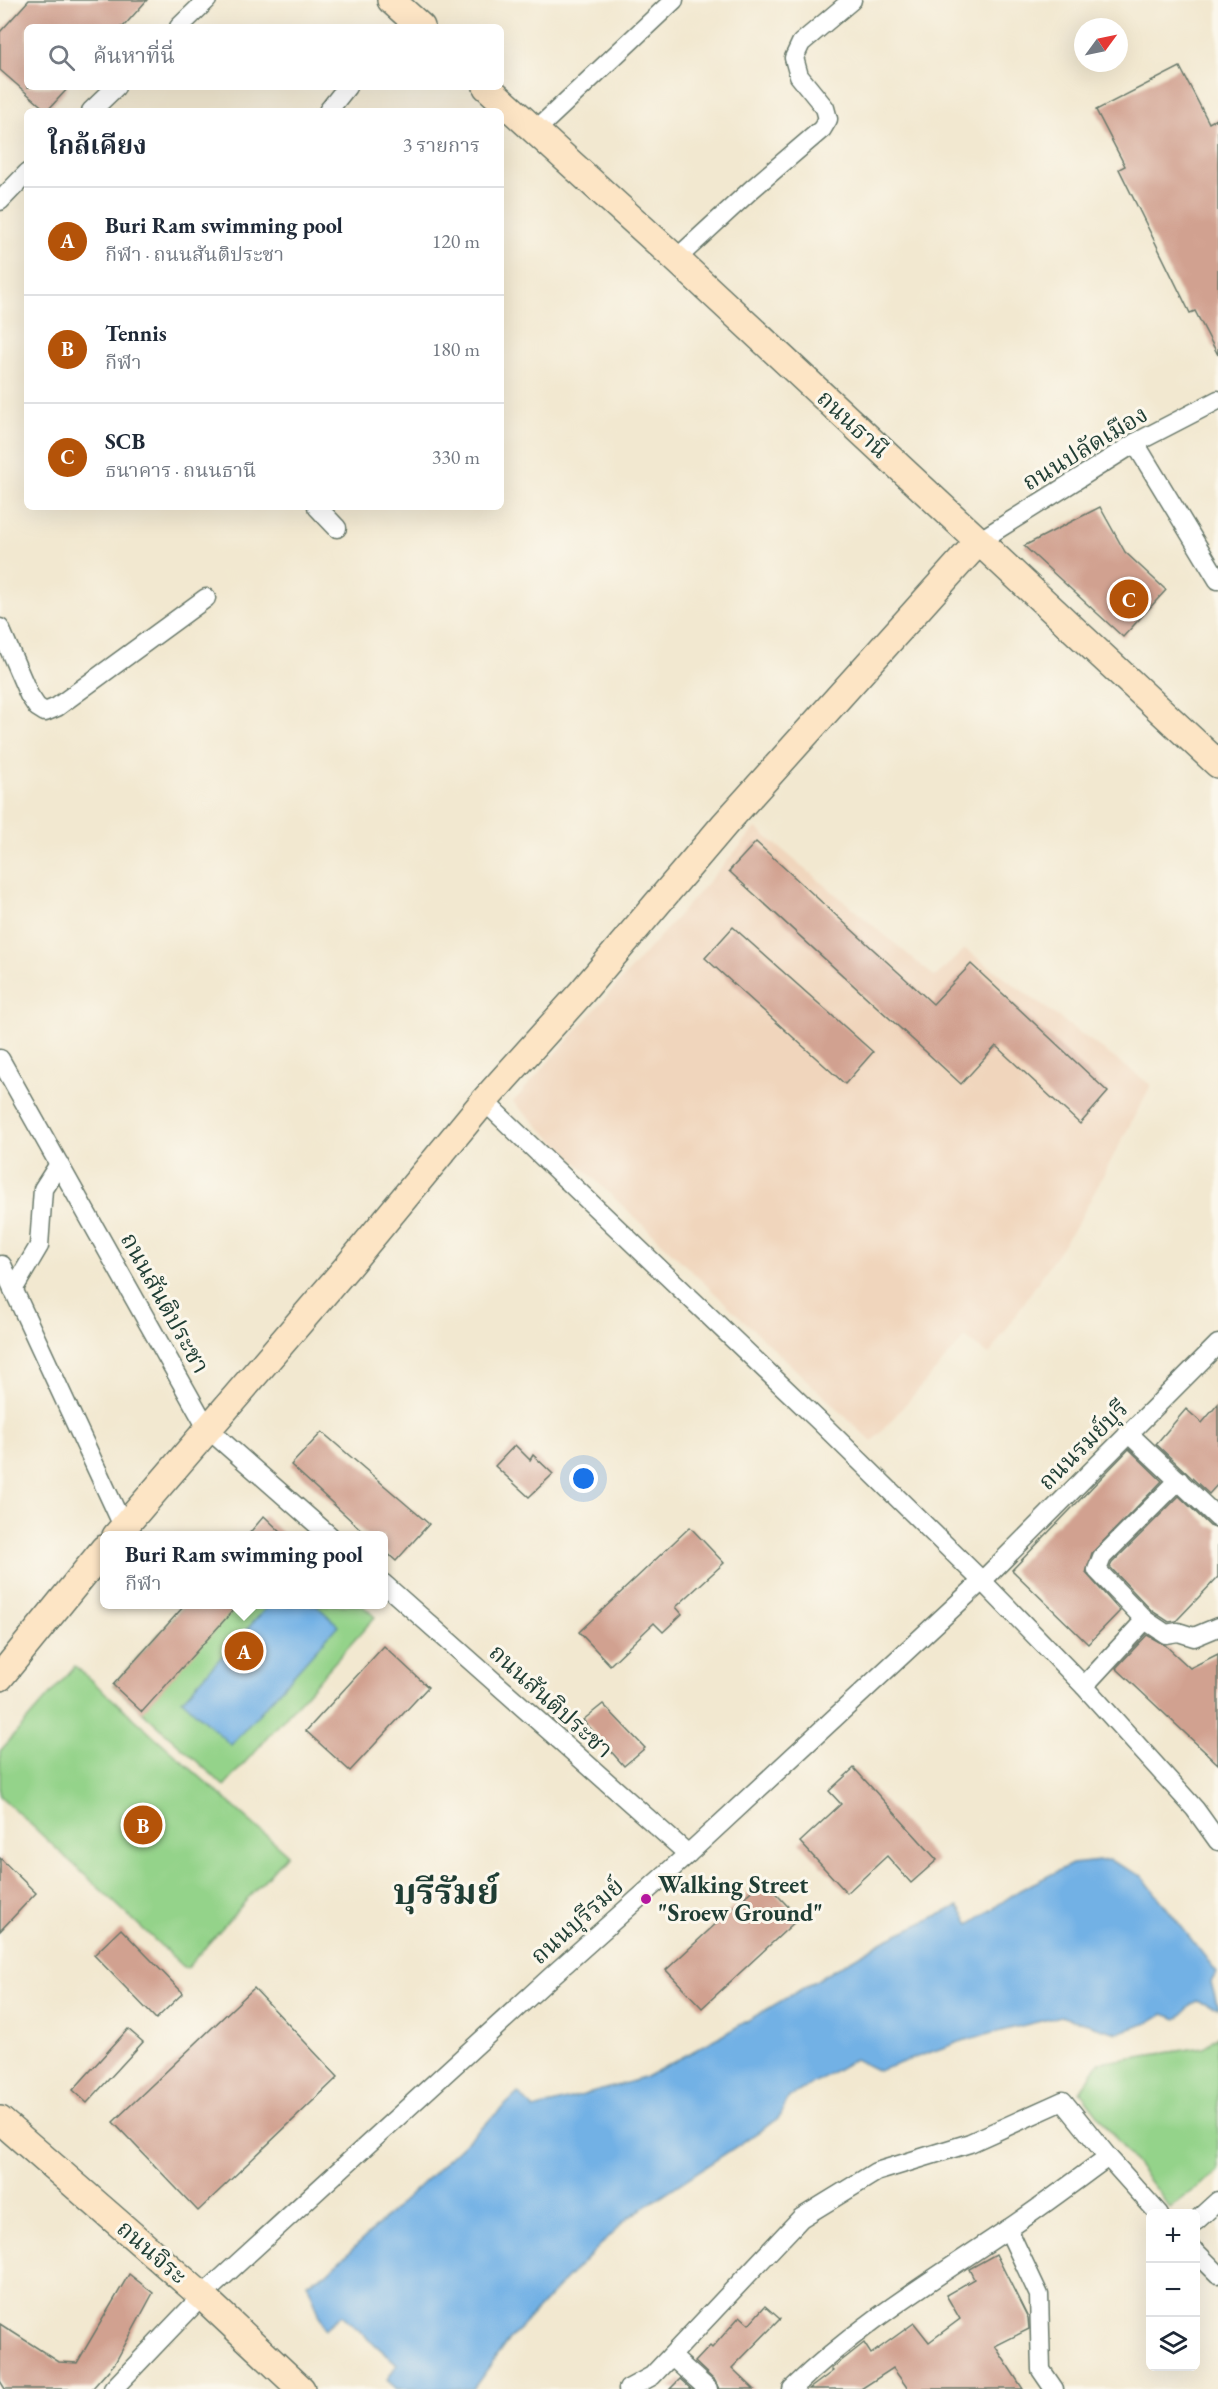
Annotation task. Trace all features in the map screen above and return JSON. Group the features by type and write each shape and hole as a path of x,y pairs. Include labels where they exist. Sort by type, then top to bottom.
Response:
{"street":[{"path":"182,24 207,0"},
{"path":"535,131 674,0"},
{"path":"676,259 822,129 828,119 825,108 799,76 794,58 801,44 852,0"},
{"path":"94,108 113,90"},
{"path":"330,108 345,90"},
{"name":"ถนนธานี","path":"490,90 676,259 1218,764"},
{"path":"0,201 24,183"},
{"name":"ถนนปลัดเมือง","path":"979,541 1135,443 1218,400"},
{"path":"1135,443 1218,580"},
{"path":"320,510 337,528"},
{"path":"0,1266 2,1265 119,1531 348,1266 484,1101 582,992 739,808 979,541"},
{"path":"0,628 29,695 37,707 45,712 57,707 206,598"},
{"name":"ถนนสันติประชา","path":"0,1059 207,1428 324,1531"},
{"path":"484,1101 802,1405 982,1581 1084,1686 1196,1809 1218,1841"},
{"path":"13,1290 39,1246 43,1189 59,1164"},
{"name":"ถนนรมย์บุรี","path":"982,1581 1218,1344"},
{"path":"1128,1434 1218,1518"},
{"path":"1179,1480 1102,1557 1097,1570 1145,1620 1166,1634 1178,1632 1194,1637 1218,1628"},
{"path":"0,1677 100,1555"},
{"name":"ถนนบุรีรมย์","path":"113,2389 202,2295 688,1854 982,1581"},
{"name":"ถนนสันติประชา","path":"388,1588 688,1854"},
{"path":"1084,1686 1145,1620"},
{"path":"1196,1809 1218,1817"},
{"path":"628,2389 652,2376 801,2218 876,2172 970,2143 1063,2101 1108,2157 1155,2209"},
{"name":"ถนนจิระ","path":"0,2120 202,2295 301,2389"},
{"path":"792,2389 815,2366 923,2284 1008,2229 1108,2157"},
{"path":"1200,2218 1218,2202"},
{"path":"1008,2229 1039,2295 1041,2370 1053,2389"},
{"path":"1200,2256 1218,2274"},
{"path":"671,2356 708,2389"}],"shaded area":[{"path":"756,828 935,977 965,949 1151,1085 1079,1221 989,1355 965,1337 872,1442 513,1102"}],"green space":[{"path":"181,1609 366,1609 375,1617 224,1786 113,1685"},
{"path":"75,1666 287,1854 186,1969 0,1796 0,1751"},
{"path":"1218,2036 1218,2172 1170,2208 1080,2092 1099,2063 1204,2047"}],"water":[{"path":"265,1609 320,1609 338,1625 231,1745 182,1700"},
{"path":"1109,1860 1142,1876 1217,1972 1211,1982 1218,2008 1196,2001 1177,2019 1163,2014 1148,2023 1117,2033 1061,2016 965,2040 878,2071 855,2059 789,2097 778,2119 629,2217 507,2342 473,2389 397,2389 387,2380 397,2364 342,2315 325,2329 307,2282 326,2274 518,2093 534,2109 644,2078 723,2035 885,1940 958,1906 970,1924 1020,1890 1072,1864"}],"building":[{"path":"29,0 147,0 126,24 24,24 24,90 66,90 50,108 44,108 0,70 0,32"},
{"path":"1180,67 1209,123 1218,118 1218,355 1195,311 1190,313 1119,169 1125,166 1096,110"},
{"path":"1100,507 1125,552 1166,590 1123,637 1024,546"},
{"path":"756,842 933,1004 971,964 1108,1092 1080,1124 996,1046 961,1084 729,871"},
{"path":"733,927 873,1052 845,1084 705,958"},
{"path":"1218,1404 1218,1484 1209,1494 1156,1444 1186,1409 1202,1423"},
{"path":"322,1432 429,1524 396,1561 388,1554 388,1531 363,1531 291,1465"},
{"path":"515,1445 530,1460 533,1455 553,1474 529,1497 495,1466"},
{"path":"1129,1449 1162,1481 1092,1553 1086,1573 1120,1611 1088,1644 1012,1570"},
{"path":"1179,1496 1210,1526 1218,1529 1218,1577 1176,1621 1169,1622 1152,1611 1110,1567"},
{"path":"264,1516 280,1531 251,1531"},
{"path":"690,1527 724,1563 676,1607 682,1614 663,1632 654,1623 610,1665 579,1632"},
{"path":"181,1609 234,1609 142,1712 113,1685"},
{"path":"1147,1635 1165,1645 1190,1668 1218,1654 1218,1764 1116,1668"},
{"path":"384,1646 428,1687 350,1771 306,1731"},
{"path":"603,1704 645,1748 624,1766 583,1720"},
{"path":"854,1768 937,1860 911,1883 887,1856 847,1893 800,1842 841,1804 829,1791"},
{"path":"0,1858 36,1893 0,1931"},
{"path":"763,1880 799,1918 702,2008 666,1970"},
{"path":"121,1929 183,1993 156,2019 94,1955"},
{"path":"254,1988 338,2077 198,2211 113,2122"},
{"path":"128,2029 143,2042 87,2103 73,2090"},
{"path":"996,2254 1028,2318 1029,2329 995,2346 1023,2389 908,2389 893,2368 861,2389 809,2389 864,2343 871,2354 914,2323 929,2342 960,2319 946,2295 974,2279 969,2269"},
{"path":"129,2274 153,2293 115,2363 92,2389 5,2389 0,2381 0,2324 59,2362 77,2363"},
{"path":"765,2306 780,2319 732,2368 754,2389 719,2389 715,2381 695,2362 710,2346 712,2348 740,2316 749,2324"},
{"path":"680,2379 691,2389 670,2389"}],"place":[{"name":"SCB","path":"1129,599"},
{"name":"Buri Ram swimming pool","path":"244,1651"},
{"name":"Tennis","path":"143,1825"},
{"name":"Walking Street \"Sroew Ground\"","path":"646,1899"}],"district":[{"name":"บุรีรัมย์","path":"446,1891"}]}
